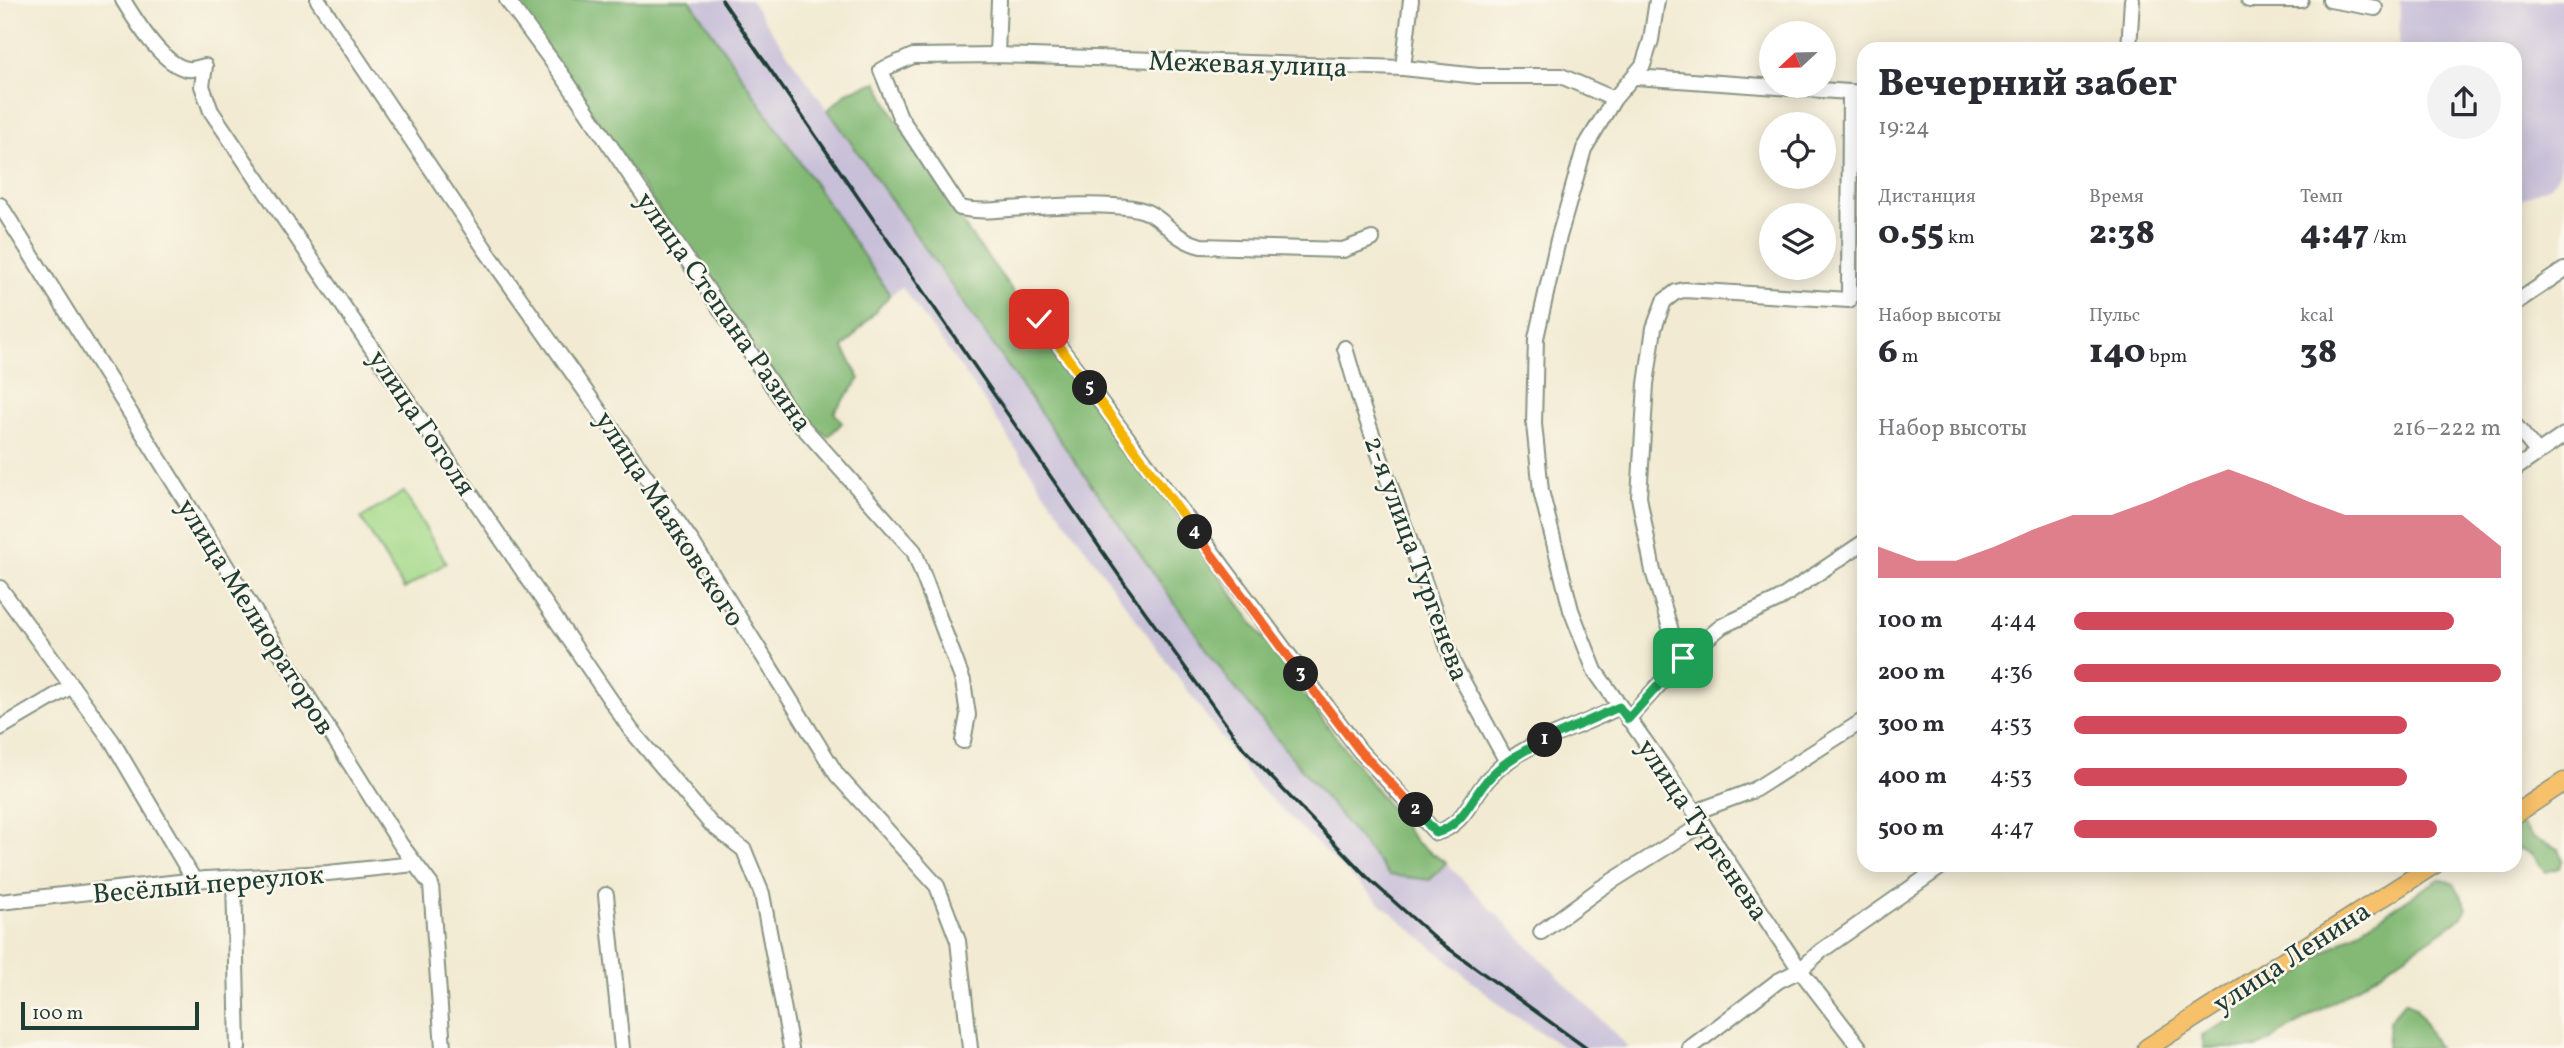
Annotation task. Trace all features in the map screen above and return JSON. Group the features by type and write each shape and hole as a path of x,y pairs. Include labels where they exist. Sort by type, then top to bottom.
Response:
{"main road":[{"path":"2522,809 2564,782"},
{"name":"улица Ленина","path":"2147,1048 2422,872"}],"street":[{"name":"улица Гоголя","path":"123,0 142,31 172,62 188,69 205,66 202,86 211,111 624,719 711,824 744,850 762,894 791,1048"},
{"name":"улица Степана Разина","path":"507,0 565,79 793,416 914,551 962,681 968,715 963,741"},
{"path":"997,55 999,0"},
{"path":"1403,68 1411,0"},
{"name":"улица Тургенева","path":"1657,0 1651,40 1635,77 1614,99 1584,149 1558,240 1536,338 1534,424 1541,491 1571,610 1595,671 1699,818 1800,970 1860,1048"},
{"path":"2129,42 2132,0"},
{"path":"2249,0 2301,0"},
{"path":"2330,0 2375,8"},
{"name":"улица Маяковского","path":"319,3 485,249 692,541 837,775 937,886 958,941 970,1048"},
{"name":"Межевая улица","path":"1372,239 1343,250 1201,246 1183,242 1151,212 1131,208 1023,208 981,213 960,208 900,117 881,70 913,56 997,55 1403,68 1478,76 1561,76 1614,99"},
{"path":"1635,77 1857,93 1849,300 1684,290 1676,292 1664,302 1654,328 1646,384 1639,497 1653,571 1672,635"},
{"name":"улица Мелиораторов","path":"0,205 415,864 431,885 443,1048"},
{"path":"2522,298 2564,270"},
{"path":"1039,319 1360,751 1436,833 1447,830 1463,816 1492,775 1507,762 1546,739 1624,713 1722,626 1778,600 1857,547"},
{"name":"2-я улица Тургенева","path":"1345,348 1361,403 1453,663 1507,762"},
{"path":"2522,434 2538,453"},
{"path":"2522,464 2564,435"},
{"path":"0,588 112,741 194,880"},
{"path":"0,728 72,686"},
{"path":"1541,932 1699,818 1754,790 1857,724"},
{"name":"Весёлый переулок","path":"0,902 194,880 415,864"},
{"path":"1690,1048 1778,981 1800,970 1821,951 1934,872"},
{"path":"234,877 238,1048"},
{"path":"606,895 622,1048"}],"shaded area":[{"path":"690,0 750,0 1230,682 1389,875 1430,880 1446,863 1629,1048 1564,1048 1506,1010 1373,897 1255,784 1041,487 979,393 902,287 890,295"},
{"path":"2400,0 2564,0 2564,146 2561,147 2560,172 2550,186 2522,199 2522,42 2399,42"}],"green space":[{"path":"514,0 690,0 890,295 843,348 860,379 834,412 842,423 828,437 801,416"},
{"path":"877,82 897,121 968,231 1118,432 1297,686 1417,843 1446,863 1430,880 1389,875 1230,682 828,110 849,91"},
{"path":"404,492 446,563 404,589 361,518"},
{"path":"2522,825 2532,837 2559,849 2563,860 2559,868 2546,872 2532,854 2522,850"},
{"path":"2439,879 2454,883 2467,908 2461,918 2355,989 2257,1048 2204,1048 2202,1035 2231,1020 2235,1010"},
{"path":"2406,1001 2416,1008 2438,1048 2387,1048 2389,1021"}],"railway":[{"path":"722,0 1120,577 1244,749 1370,880 1437,940 1586,1048"}],"route":[{"path":"1039,319 1271,636 1360,751 1436,833 1447,830 1463,816 1492,775 1530,748 1619,707 1628,719 1683,658"}]}
